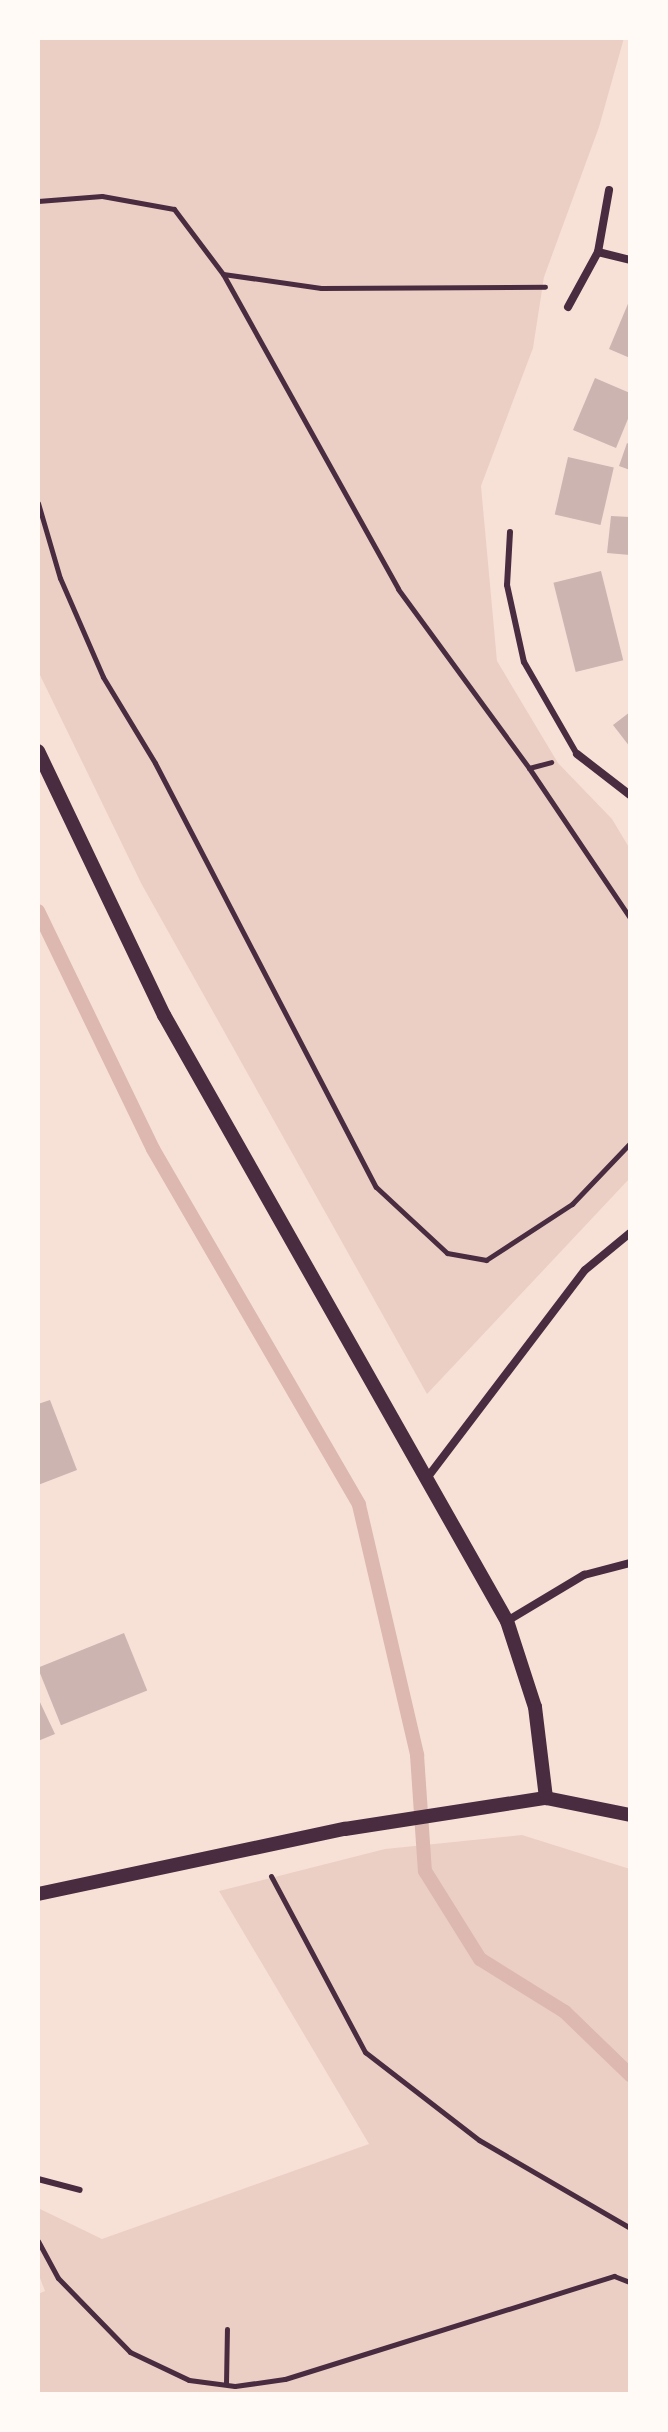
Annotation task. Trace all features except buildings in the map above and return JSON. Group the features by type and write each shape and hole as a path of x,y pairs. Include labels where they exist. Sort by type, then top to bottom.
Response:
{"street":[{"path":"568,307 598,252 609,190"},
{"path":"598,252 630,260"},
{"path":"38,751 164,1015 507,1621 535,1707 546,1798"},
{"path":"577,754 630,795"},
{"path":"427,1478 585,1270 630,1233"},
{"path":"507,1621 584,1575 630,1563"},
{"path":"38,1894 175,1869 255,1847 345,1829 546,1798 630,1815"}],"lane":[{"path":"510,532 507,585 524,662 577,754"},
{"path":"38,2179 80,2190"}],"path":[{"path":"38,201 102,196 174,209 223,274 398,589 529,768 630,918"},
{"path":"223,274 321,288 578,287"},
{"path":"38,503 60,578 103,677 155,763 376,1187 447,1253 486,1260 572,1204 630,1143"},
{"path":"255,1847 365,2052 479,2140 630,2228"},
{"path":"38,2241 58,2278 130,2352 189,2380 226,2384 285,2379 614,2276 630,2282"},
{"path":"226,2384 227,2329"}],"shaded area":[{"path":"38,38 624,38 599,127 544,277 533,348 481,486 497,661 558,763 612,819 630,849 630,1178 427,1394 141,883 38,671"},
{"path":"522,1835 630,1869 630,2394 38,2394 38,2294 45,2291 38,2273 38,2208 102,2239 369,2144 219,1891 385,1849"}],"waterway":[{"path":"38,911 153,1149 359,1505 417,1755 425,1871 480,1959 565,2012 630,2075"}]}
